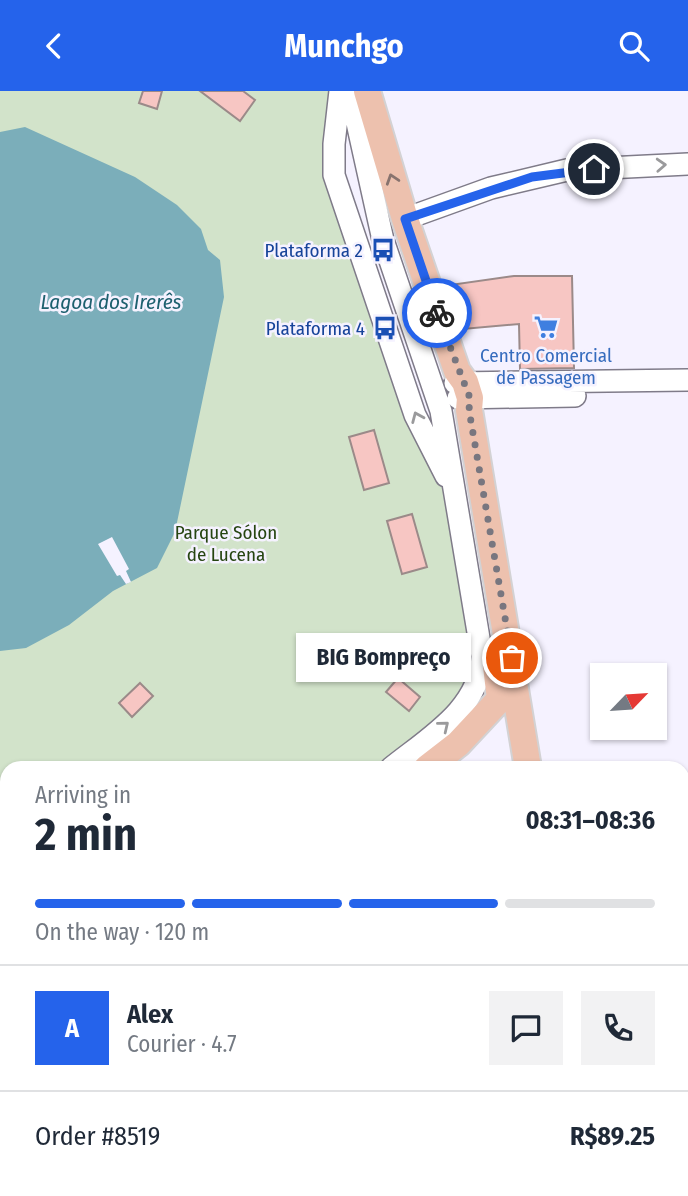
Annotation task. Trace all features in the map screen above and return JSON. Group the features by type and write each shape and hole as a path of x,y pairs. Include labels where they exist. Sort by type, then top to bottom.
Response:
{"main road":[{"path":"367,91 405,219 461,386 503,659 513,761"},
{"path":"436,761 508,697"},
{"path":"508,697 526,761"}],"street":[{"path":"340,91 334,144 334,175 415,415 458,500"},
{"path":"350,91 383,240 440,411 458,500 481,671 470,698 457,715 399,761"},
{"path":"405,219 491,188 567,170 688,164"},
{"path":"570,388 688,380"},
{"path":"461,386 688,394"}],"green space":[{"name":"Parque Sólon de Lucena","path":"0,91 336,91 325,162 448,475 480,682 460,722 416,761 0,761"}],"water":[{"name":"Lagoa dos Irerês","path":"25,127 135,177 177,205 201,229 208,250 220,260 224,297 175,532 157,568 113,591 69,625 26,648 0,651 0,132"}],"pier":[{"path":"112,537 129,569 126,571 131,582 126,584 120,575 117,576 98,544"}],"building":[{"path":"143,91 162,91 157,109 139,103"},
{"path":"200,91 243,91 255,100 240,121"},
{"name":"Centro Comercial de Passagem","path":"514,276 572,276 574,368 520,369 519,324 463,329 450,285"},
{"path":"374,430 389,483 364,490 349,437"},
{"path":"412,514 427,567 402,574 387,521"},
{"path":"398,678 420,697 409,711 386,692"},
{"path":"140,683 153,696 132,717 119,703"}],"way so far":[{"path":"437,313 457,371 465,382 470,398 469,410 512,658"}],"place":[{"name":"Plataforma 2","path":"383,250"},
{"name":"Centro Comercial de Passagem","path":"546,327"},
{"name":"Plataforma 4","path":"385,328"},
{"name":"BIG Bompreço","path":"512,658"}],"route":[{"path":"437,313 405,219 491,188 532,177 567,170 594,169"}]}
